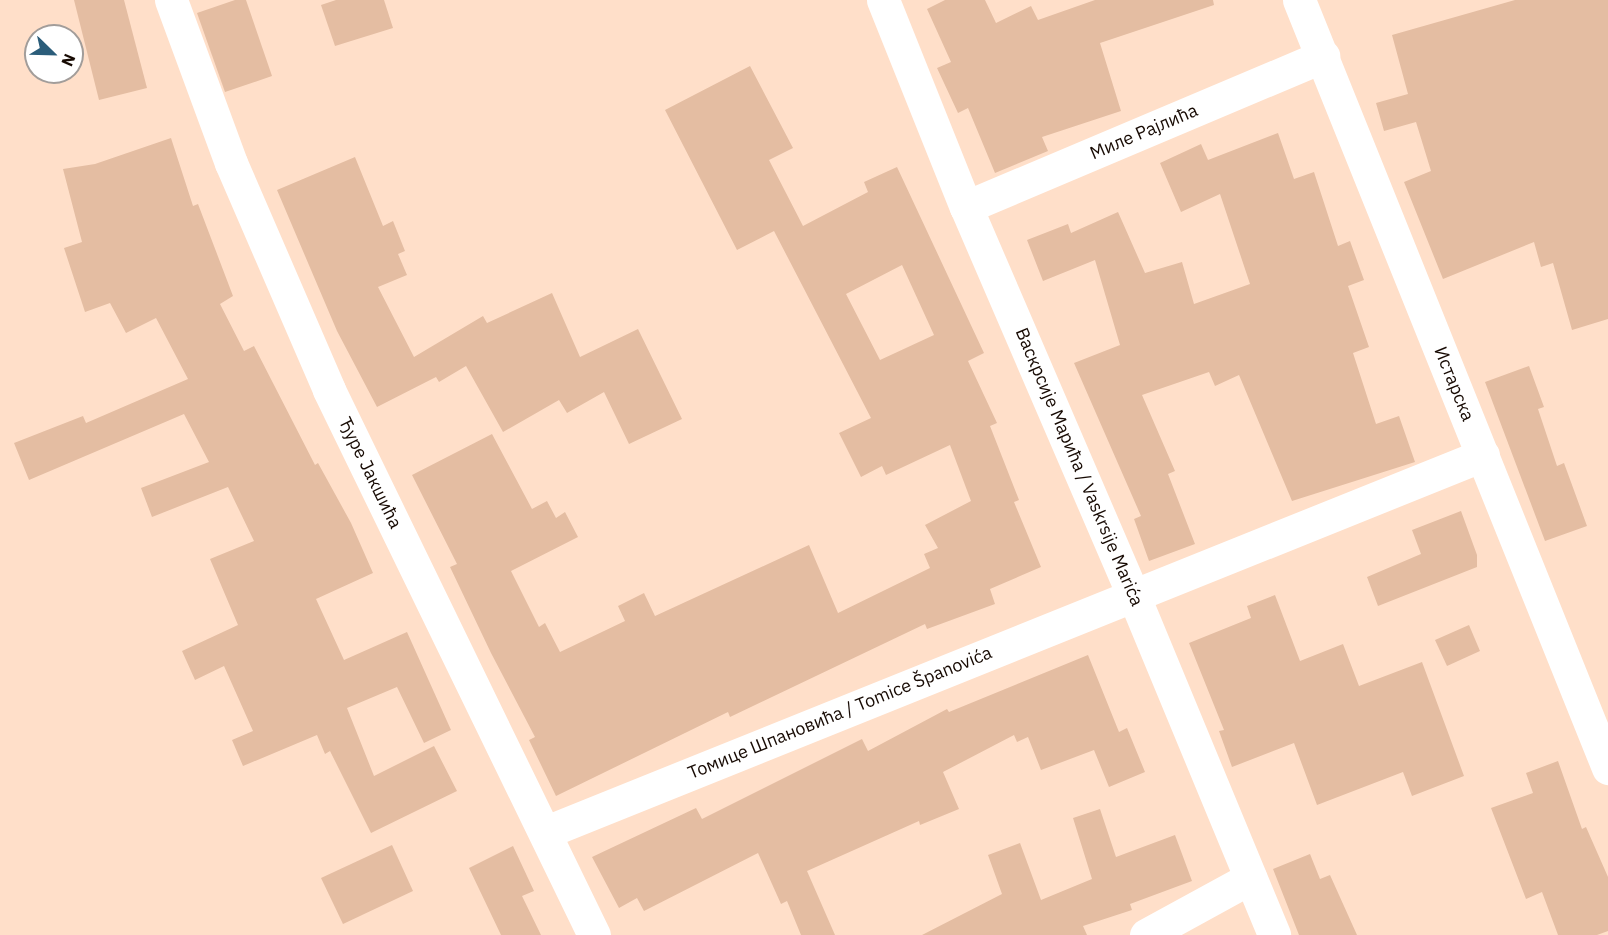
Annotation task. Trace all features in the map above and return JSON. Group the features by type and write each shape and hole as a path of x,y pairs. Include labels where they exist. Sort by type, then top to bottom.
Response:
{"street":[{"name":"Ђуре Јакшића","path":"171,0 231,164 329,390 546,832 594,935"},
{"name":"Васкрсије Марића / Vaskrsije Marića","path":"884,0 966,207 1133,594 1274,935"},
{"name":"Истарска","path":"1299,0 1608,768"},
{"name":"Миле Рајлића","path":"966,207 1323,56"},
{"name":"Томице Шпановића / Tomice Španovića","path":"546,832 1483,455"},
{"path":"1146,935 1250,878"}],"building":[{"path":"74,0 124,0 147,88 99,100 84,40 84,24 80,24"},
{"path":"235,0 246,0 272,76 225,92 197,13"},
{"path":"336,0 384,0 393,28 335,46 321,5"},
{"path":"945,0 985,0 996,23 1031,6 1038,20 1095,0 1213,0 1214,5 1100,43 1121,111 1042,137 1048,151 995,173 968,108 958,113 937,68 951,62 927,9"},
{"path":"1515,0 1608,0 1608,319 1572,330 1553,263 1541,267 1534,242 1443,279 1404,182 1431,171 1416,122 1384,131 1376,103 1408,94 1392,35"},
{"path":"750,66 793,148 769,160 803,226 868,192 864,182 897,167 984,353 968,361 997,423 990,426 1019,500 1014,502 1041,567 990,589 995,604 927,629 925,624 730,717 728,712 556,796 529,740 535,737 450,567 457,564 412,475 492,434 532,509 547,501 556,518 565,512 578,537 511,571 539,627 545,623 560,652 625,621 618,606 644,593 655,616 809,545 838,613 930,568 924,554 938,548 925,525 971,501 950,445 886,475 882,466 861,477 839,433 871,418 774,231 737,250 665,110","holes":["902,265 934,335 880,360 846,294"]},
{"path":"1278,133 1294,179 1314,172 1338,246 1350,241 1364,280 1348,286 1369,347 1353,353 1376,424 1399,416 1415,462 1292,501 1239,375 1215,386 1209,372 1142,395 1175,471 1168,474 1195,544 1149,561 1134,519 1141,516 1074,363 1120,345 1095,260 1043,281 1027,240 1068,224 1071,233 1118,212 1145,273 1182,262 1194,304 1250,284 1220,194 1181,212 1160,163 1201,144 1208,160"},
{"path":"171,138 193,206 198,204 233,296 220,304 244,351 254,346 315,465 318,463 351,523 373,573 316,599 344,660 407,632 451,730 424,743 397,687 347,708 374,776 434,746 457,791 371,833 330,751 325,754 317,735 243,766 232,740 253,731 224,666 195,680 182,651 238,625 210,559 254,541 228,487 152,517 141,488 209,462 184,414 29,480 14,443 83,416 86,423 188,379 156,318 126,333 110,303 85,312 64,248 82,242 63,169 95,164"},
{"path":"355,157 383,226 393,221 405,251 398,254 407,275 378,287 414,357 483,316 487,323 552,293 580,357 638,329 682,419 629,444 604,392 567,413 559,400 503,432 466,366 439,382 436,377 377,407 337,331 277,190"},
{"path":"1529,366 1544,407 1538,409 1557,466 1564,463 1587,526 1545,541 1485,382"},
{"path":"1461,511 1477,555 1477,567 1378,606 1367,577 1421,554 1412,530"},
{"path":"1275,595 1300,661 1343,644 1359,686 1422,662 1464,776 1412,796 1403,772 1317,805 1294,743 1232,767 1219,731 1224,730 1189,643 1251,618 1247,606"},
{"path":"1469,625 1480,651 1447,666 1435,640"},
{"path":"1088,655 1119,732 1127,728 1145,772 1109,787 1094,750 1041,770 1028,737 1017,742 1014,735 943,772 959,809 920,825 919,821 807,871 835,935 801,935 787,901 781,904 758,853 644,911 637,898 619,908 592,857 696,808 702,819 862,739 868,751 947,709 949,712"},
{"path":"1558,761 1582,829 1586,827 1608,877 1608,931 1597,935 1558,935 1542,892 1526,899 1491,808 1533,793 1526,773"},
{"path":"1100,809 1116,857 1175,835 1192,881 1130,904 1132,910 1083,926 1087,935 922,935 1002,894 988,855 1020,843 1041,900 1092,879 1073,818"},
{"path":"392,845 413,891 343,924 321,878"},
{"path":"513,846 534,891 522,896 541,935 501,935 469,868"},
{"path":"1310,854 1320,879 1330,875 1357,935 1299,935 1273,869"}]}
